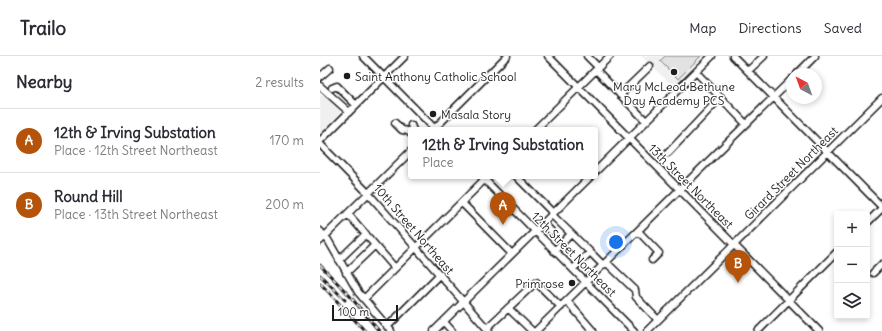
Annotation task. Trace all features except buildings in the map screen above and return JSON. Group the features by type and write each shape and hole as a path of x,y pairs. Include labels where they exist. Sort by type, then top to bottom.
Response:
{"street":[{"path":"363,56 432,127"},
{"path":"320,140 405,56"},
{"path":"436,127 508,56"},
{"name":"13th Street Northeast","path":"548,56 819,331"},
{"path":"587,56 620,95 646,121"},
{"path":"538,127 610,56"},
{"path":"598,169 712,56"},
{"path":"733,56 882,208 870,220"},
{"path":"748,71 764,56"},
{"path":"803,68 815,56"},
{"path":"620,95 650,66"},
{"path":"320,77 330,68"},
{"path":"696,72 746,124"},
{"path":"536,331 786,84"},
{"path":"332,88 337,86 356,105"},
{"path":"322,87 348,112"},
{"path":"668,153 721,97"},
{"name":"Girard Street Northeast","path":"647,331 882,98"},
{"path":"395,123 402,130 408,131"},
{"name":"10th Street Northeast","path":"320,144 368,193 488,329"},
{"path":"320,241 408,154"},
{"path":"364,299 483,179"},
{"name":"12th Street Northeast","path":"487,179 554,251 634,331"},
{"path":"519,179 571,234 635,290 636,297 658,320"},
{"path":"434,331 588,179"},
{"path":"462,202 512,254"},
{"path":"348,214 395,268"},
{"path":"543,223 551,231"},
{"path":"320,231 325,236 358,292 390,329 440,274"},
{"path":"638,231 659,253 652,260"},
{"path":"339,260 366,234"},
{"path":"554,251 571,234"},
{"path":"346,273 375,245"},
{"path":"573,269 590,252"},
{"path":"758,331 834,255"},
{"path":"873,273 882,264"},
{"path":"488,329 536,282 561,307"},
{"path":"567,301 593,331"},
{"path":"508,308 532,331"},
{"path":"444,322 452,331"}],"shaded area":[{"name":"Mary McLeod Bethune Day Academy PCS","path":"641,56 706,56 675,88"},
{"path":"665,56 701,56 678,79 660,61"},
{"path":"320,94 323,97 327,94 341,112 320,134"}],"railway":[{"path":"320,265 349,295 379,331"},
{"path":"320,275 345,300"},
{"path":"320,283 365,331"}],"place":[{"name":"Mary McLeod Bethune Day Academy PCS","path":"674,72"},
{"name":"Saint Anthony Catholic School","path":"347,76"},
{"name":"Masala Story","path":"433,114"},
{"name":"12th & Irving Substation","path":"503,225"},
{"name":"Primrose","path":"572,283"},
{"name":"Round Hill","path":"738,283"}]}
